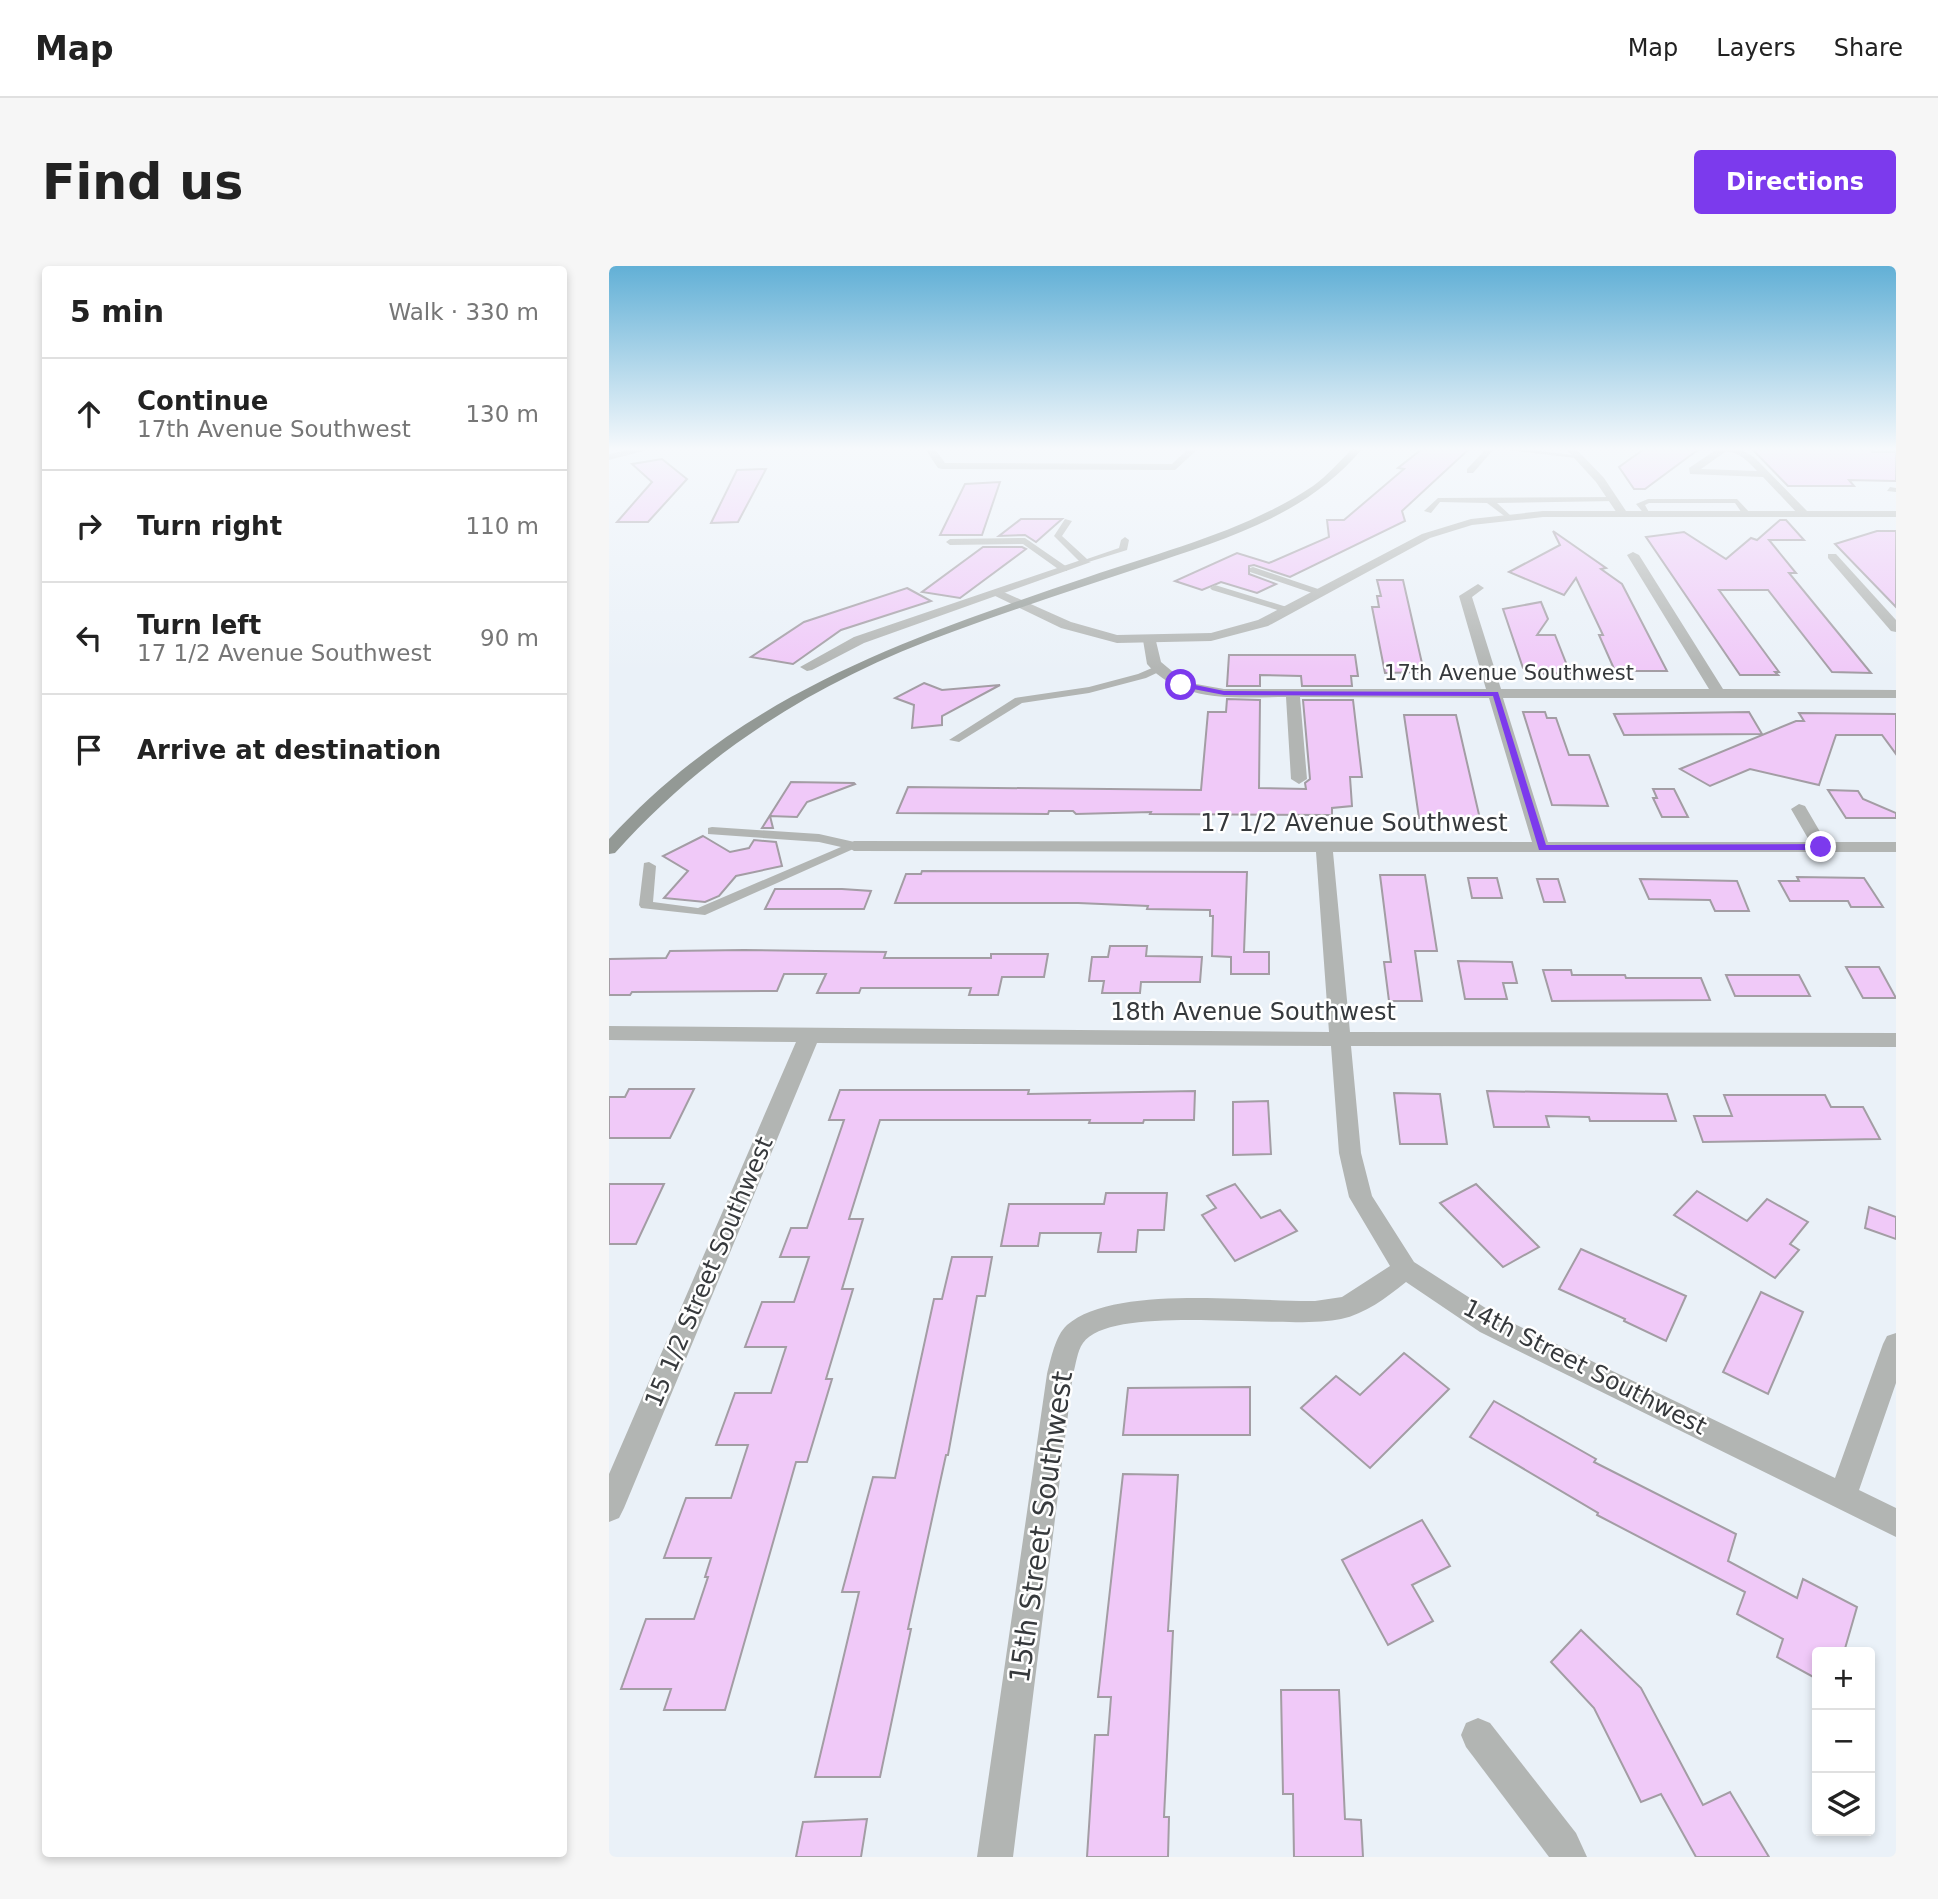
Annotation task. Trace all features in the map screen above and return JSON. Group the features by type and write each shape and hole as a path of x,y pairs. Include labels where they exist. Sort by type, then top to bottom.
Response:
{"main road":[{"path":"609,849 627,827 679,778 723,744 771,713 907,645 1255,523"}],"street":[{"path":"995,593 1066,625 1117,639 1211,638 1263,623 1426,536 1469,523"},
{"path":"1633,555 1719,695"},
{"path":"1832,556 1896,628"},
{"path":"807,667 859,640 1085,562"},
{"path":"1478,588 1465,596 1542,848"},
{"path":"1150,640 1154,664 1159,668"},
{"name":"17th Avenue Southwest","path":"1159,668 1181,685 1224,693 1896,694"},
{"path":"1293,693 1299,779"},
{"path":"1799,809 1821,847"},
{"name":"17 1/2 Avenue Southwest","path":"854,846 1896,847"},
{"name":"14th Street Southwest","path":"1325,847 1350,1153 1361,1197 1405,1269 1489,1324 1896,1523"},
{"name":"18th Avenue Southwest","path":"609,1033 1896,1040"},
{"name":"15 1/2 Street Southwest","path":"609,1508 809,1035"},
{"name":"15th Street Southwest","path":"995,1857 1060,1374 1075,1333 1104,1316 1143,1310 1301,1312 1341,1308 1373,1294 1405,1269"},
{"path":"1843,1496 1896,1344"},
{"path":"1478,1735 1569,1857"}],"lane":[{"path":"1067,523 1058,536 1085,562 1123,551 1125,540"},
{"path":"950,542 1025,541 1064,569"},
{"path":"1253,570 1321,593"},
{"path":"1289,592 1299,586"},
{"path":"1215,588 1287,610"},
{"path":"1269,604 1279,598"},
{"path":"955,740 1019,700 1089,690 1142,676 1159,668"},
{"path":"712,831 819,838 854,846"},
{"path":"649,866 646,905 700,912 854,846"}],"building":[{"path":"946,523 986,523 982,535 940,535"},
{"path":"1016,523 1057,523 1036,542 1025,535 999,536"},
{"path":"1327,523 1400,523 1290,577 1254,565 1249,566 1249,574 1276,584 1257,593 1221,582 1202,590 1175,581 1237,553 1269,563 1329,537"},
{"path":"1776,523 1789,523 1804,540 1769,540 1796,573 1789,573 1871,673 1832,672 1768,590 1719,590 1779,672 1775,672 1778,675 1740,675 1646,537 1684,532 1726,559 1751,538 1757,540"},
{"path":"1553,531 1606,568 1601,569 1622,584 1667,671 1615,671 1599,635 1603,635 1576,578 1564,595 1509,572 1560,545"},
{"path":"1877,531 1896,531 1896,607 1835,544"},
{"path":"983,547 1026,549 960,598 922,592"},
{"path":"1377,580 1403,580 1424,672 1385,673 1372,607 1379,607 1377,596 1381,596"},
{"path":"907,588 931,601 841,630 793,664 751,657 804,622"},
{"path":"1541,602 1548,619 1537,635 1555,635 1570,673 1529,674 1527,668 1523,668 1503,609"},
{"path":"1229,655 1355,655 1358,676 1351,676 1352,686 1302,686 1301,676 1260,675 1260,686 1227,686"},
{"path":"924,683 942,690 1000,685 942,716 942,725 912,728 914,705 895,698"},
{"path":"1227,699 1260,700 1259,788 1306,789 1305,783 1310,779 1303,700 1353,700 1362,777 1350,777 1352,806 1332,808 1332,815 1150,814 1151,812 1076,814 1073,811 1049,811 1048,814 897,813 908,787 1201,790 1208,712 1226,712"},
{"path":"1523,712 1545,712 1547,718 1556,718 1569,755 1589,755 1608,806 1552,805"},
{"path":"1749,712 1762,734 1624,735 1614,714"},
{"path":"1799,713 1896,714 1896,754 1882,735 1836,735 1819,785 1750,769 1710,786 1680,769 1796,721 1804,721"},
{"path":"1404,715 1456,715 1480,819 1419,818"},
{"path":"791,782 855,784 807,802 797,817 770,816 773,828 762,828"},
{"path":"1653,789 1674,789 1688,817 1662,817 1653,798 1657,798"},
{"path":"1828,790 1858,791 1863,799 1896,813 1896,818 1846,818"},
{"path":"703,836 730,852 749,848 754,840 776,842 782,866 736,876 719,896 705,902 664,898 688,871 663,856"},
{"path":"922,871 1247,872 1244,952 1269,952 1269,974 1231,974 1231,957 1212,956 1213,916 1210,916 1210,910 1147,909 1148,906 1078,903 895,903 906,874 921,874"},
{"path":"1380,875 1425,875 1437,951 1415,951 1422,1001 1389,1001 1384,962 1391,962"},
{"path":"1797,877 1864,878 1883,907 1851,907 1848,901 1790,901 1779,881 1799,881"},
{"path":"1468,878 1497,878 1502,898 1472,898"},
{"path":"1537,879 1558,879 1565,902 1544,902"},
{"path":"1640,879 1737,881 1749,911 1715,911 1710,900 1649,899"},
{"path":"775,889 871,891 864,909 765,909"},
{"path":"1110,946 1147,946 1146,956 1202,957 1200,982 1141,982 1140,993 1102,993 1104,981 1089,981 1092,957 1108,957"},
{"path":"670,951 886,952 884,958 991,958 991,954 1048,954 1044,977 1002,977 998,995 969,995 971,988 861,988 859,993 817,993 826,974 784,974 777,991 632,992 630,995 609,995 609,959 666,958"},
{"path":"1458,961 1512,962 1517,983 1503,983 1507,999 1465,999"},
{"path":"1846,967 1879,967 1896,998 1863,998"},
{"path":"1543,970 1571,970 1572,975 1625,975 1626,978 1701,978 1710,1000 1552,1001"},
{"path":"1726,975 1799,975 1810,996 1735,996"},
{"path":"629,1089 694,1089 670,1138 609,1138 609,1097 625,1097"},
{"path":"840,1090 1029,1090 1028,1094 1195,1091 1194,1120 1089,1123 1090,1120 880,1120 849,1219 863,1219 842,1289 853,1289 826,1379 832,1379 807,1462 796,1462 725,1710 664,1710 671,1689 621,1689 646,1619 694,1619 708,1577 705,1577 711,1558 664,1558 686,1498 731,1498 748,1445 716,1445 735,1393 771,1393 786,1347 745,1347 762,1302 794,1302 809,1257 780,1257 791,1228 807,1228 844,1120 829,1120"},
{"path":"1487,1091 1667,1094 1676,1121 1590,1121 1589,1117 1546,1116 1549,1127 1494,1127"},
{"path":"1394,1093 1440,1094 1447,1144 1400,1144"},
{"path":"1724,1095 1825,1095 1831,1107 1863,1107 1880,1139 1703,1142 1694,1116 1732,1116"},
{"path":"1268,1101 1271,1154 1233,1155 1233,1102"},
{"path":"609,1184 664,1184 636,1244 609,1244"},
{"path":"1235,1184 1261,1218 1280,1210 1297,1231 1235,1261 1202,1215 1216,1208 1207,1196"},
{"path":"1476,1184 1539,1247 1503,1267 1440,1203"},
{"path":"1697,1191 1747,1221 1767,1199 1808,1222 1790,1244 1799,1250 1775,1278 1674,1215"},
{"path":"1106,1193 1167,1193 1164,1230 1138,1230 1136,1252 1098,1252 1101,1233 1040,1233 1038,1246 1001,1246 1009,1204 1104,1204"},
{"path":"1869,1207 1896,1217 1896,1239 1865,1228"},
{"path":"1581,1249 1686,1296 1666,1341 1559,1289"},
{"path":"952,1257 992,1257 985,1296 977,1296 948,1455 908,1629 911,1629 880,1777 815,1777 859,1592 842,1592 873,1477 895,1478 934,1299 942,1299"},
{"path":"1761,1292 1803,1312 1768,1394 1723,1372"},
{"path":"1404,1353 1449,1389 1370,1468 1301,1408 1336,1376 1360,1395"},
{"path":"1250,1387 1250,1435 1123,1435 1128,1388"},
{"path":"1494,1401 1596,1459 1594,1462 1736,1534 1728,1561 1797,1598 1803,1579 1857,1607 1845,1647 1812,1647 1812,1676 1777,1657 1783,1639 1737,1614 1745,1592 1597,1515 1598,1513 1470,1437"},
{"path":"1123,1474 1178,1475 1168,1631 1173,1631 1164,1817 1169,1817 1168,1857 1087,1857 1095,1735 1108,1735 1111,1697 1098,1697"},
{"path":"1422,1520 1450,1566 1412,1585 1433,1621 1388,1645 1342,1560"},
{"path":"1581,1630 1641,1688 1703,1805 1730,1792 1769,1857 1696,1857 1661,1794 1641,1802 1594,1708 1551,1662"},
{"path":"1281,1690 1339,1690 1345,1819 1361,1820 1363,1857 1294,1857 1293,1794 1283,1794"},
{"path":"867,1819 861,1857 796,1857 803,1822"}],"route":[{"path":"1181,685 1224,693 1496,694 1542,848 1821,847"}]}
